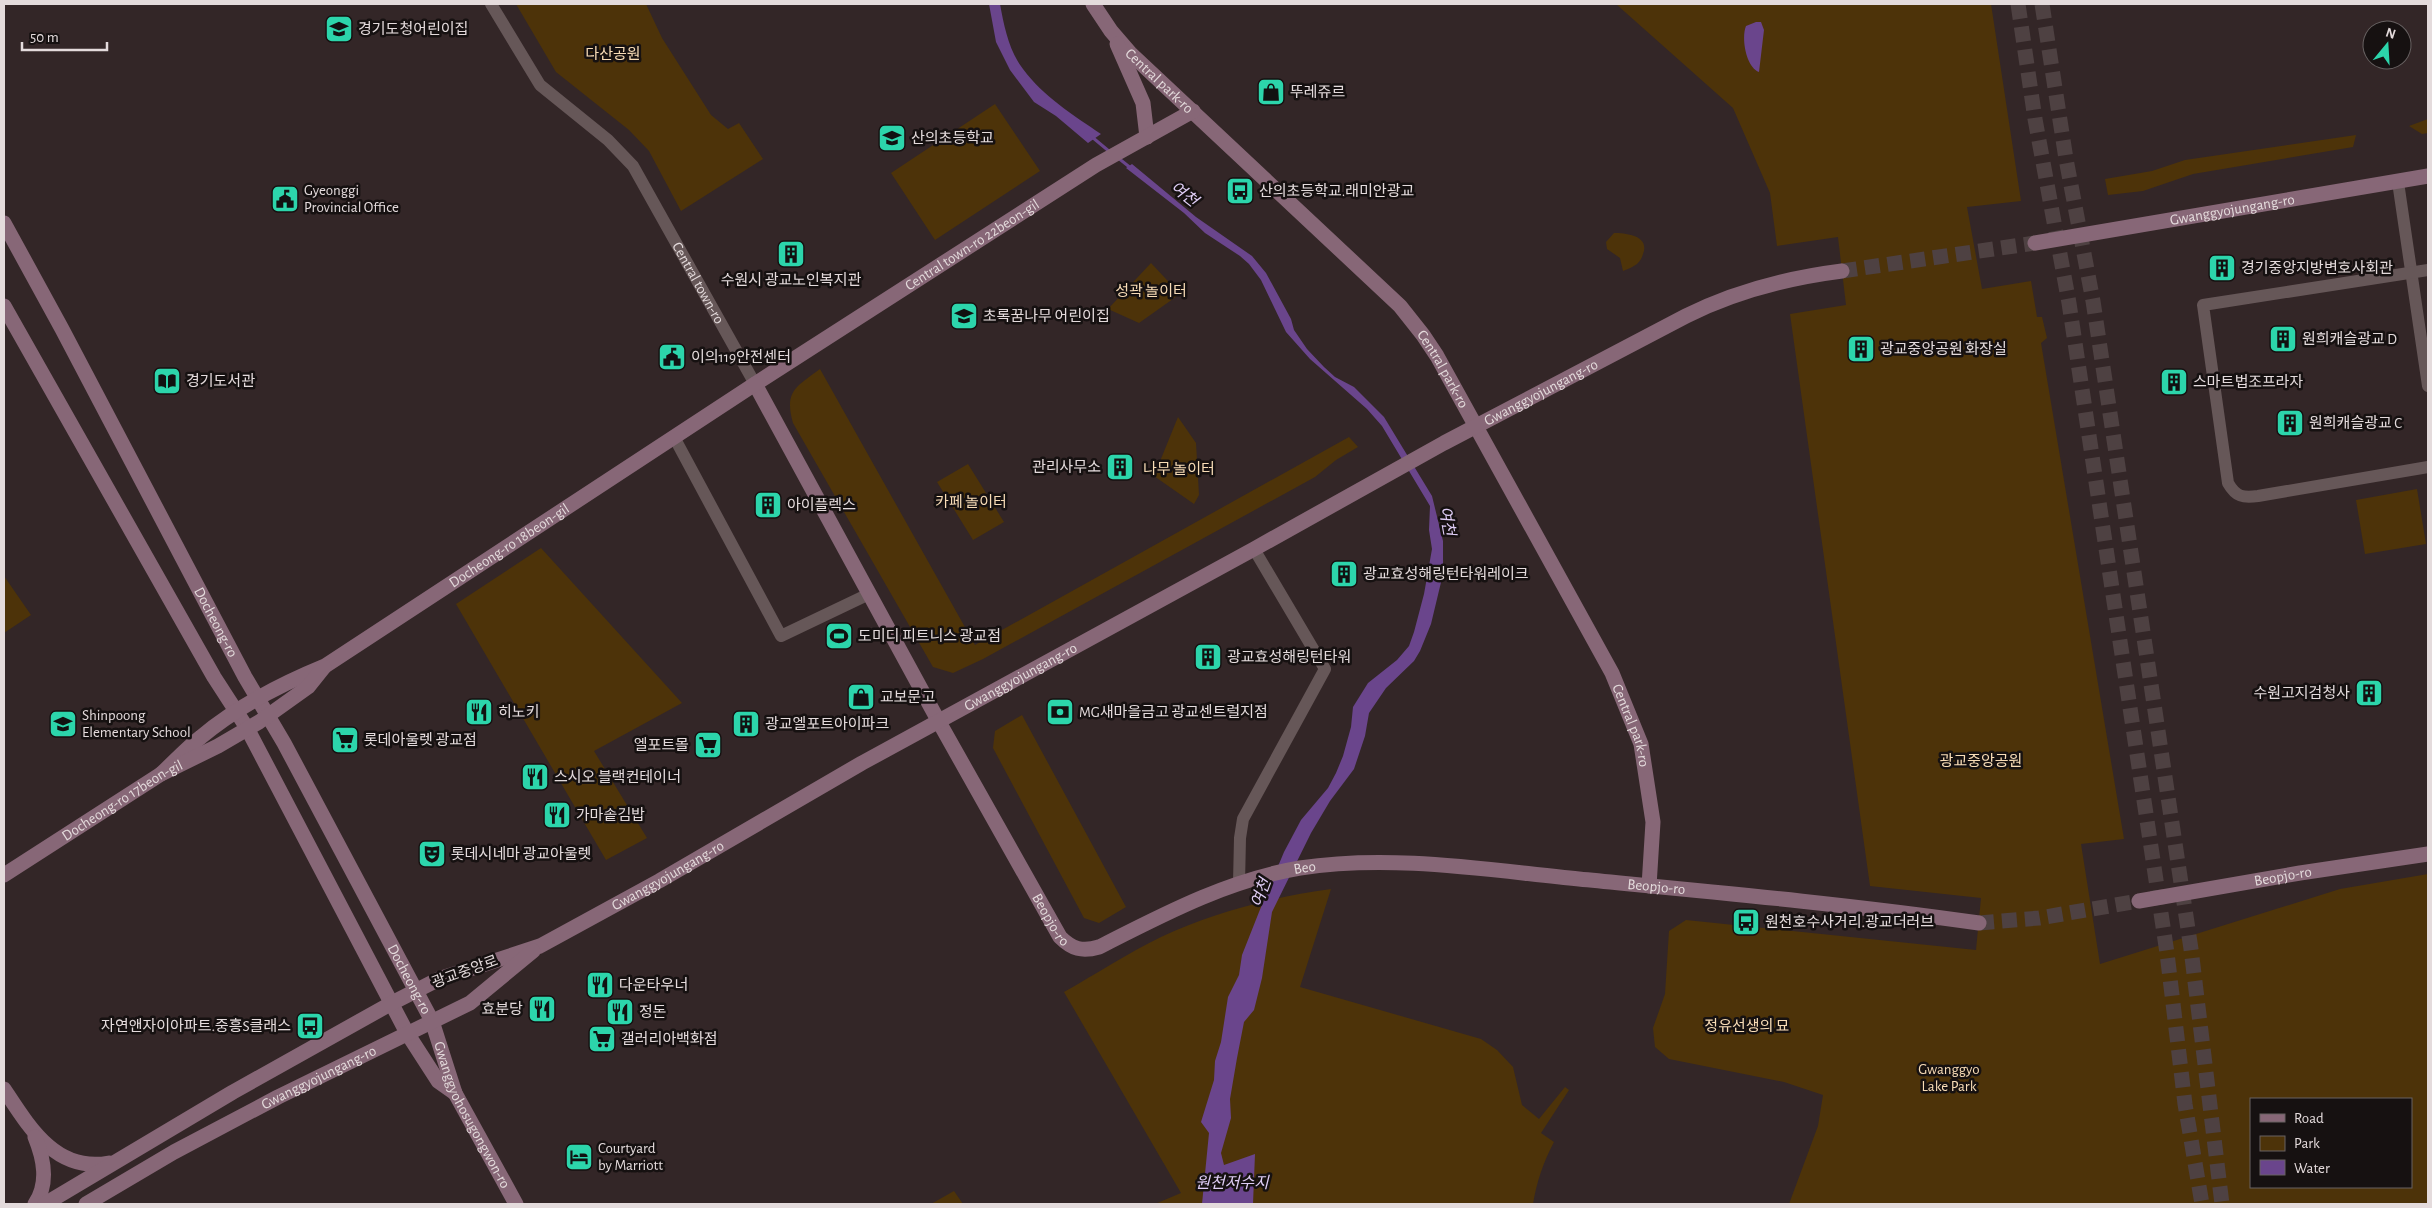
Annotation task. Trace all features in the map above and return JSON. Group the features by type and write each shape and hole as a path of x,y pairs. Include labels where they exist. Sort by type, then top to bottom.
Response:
{"street":[{"name":"Central town-ro","path":"491,4 540,85 614,146 633,166 755,384 938,722"},
{"name":"Central park-ro","path":"1093,4 1111,31 1140,63 1400,306 1437,356 1475,428 1612,673 1641,744 1653,822 1649,886"},
{"path":"1111,31 1143,104 1146,138"},
{"name":"Central town-ro 22beon-gil","path":"755,384 1096,164 1193,111"},
{"name":"Gwanggyojungang-ro","path":"2035,243 2428,176"},
{"path":"2398,182 2428,386"},
{"name":"Docheong-ro","path":"4,223 266,716 284,743 414,991 432,1021"},
{"path":"2428,270 2203,305 2228,483 2235,494 2240,497 2258,496 2428,467"},
{"name":"Gwanggyojungang-ro","path":"86,1204 174,1152 278,1097 470,1003 540,946 659,881 862,763 1444,443 1715,302 1788,279 1842,271"},
{"name":"Docheong-ro","path":"4,306 214,677 247,728 408,1033 438,1082 455,1093"},
{"name":"Docheong-ro 18beon-gil","path":"257,698 325,666 755,384"},
{"path":"674,437 781,636 869,594"},
{"path":"1244,881 1240,838 1244,819 1325,669 1254,549"},
{"path":"162,774 218,746 266,716 308,688 325,666"},
{"name":"Docheong-ro 17beon-gil","path":"4,875 162,774 201,736 257,698"},
{"name":"Beopjo-ro","path":"938,722 1060,937 1069,946 1088,950 1099,948 1193,900 1244,881"},
{"name":"Beopjo-ro","path":"2139,901 2300,873 2428,854"},
{"name":"Beopjo-ro","path":"1333,865 1356,862 1432,865 1791,898 1979,923"},
{"name":"Beo","path":"1244,881 1299,868 1333,865"},
{"name":"광교중앙로","path":"392,1003 439,979 540,946"},
{"name":"Gwanggyojungang-ro","path":"45,1204 233,1092 392,1003"},
{"name":"Gwanggyohosugongwon-ro","path":"432,1021 455,1093 516,1204"},
{"path":"4,1089 31,1129 42,1154 45,1173 40,1196 35,1204"},
{"path":"31,1129 52,1150 71,1160 94,1166 114,1162"}],"green space":[{"name":"다산공원","path":"516,4 646,4 662,38 711,115 728,129 739,123 763,159 681,211 649,151 629,130 556,72"},
{"path":"1616,4 1991,4 2021,201 1967,207 1982,289 2031,281 2037,317 2042,317 2047,338 2041,343 2124,839 2081,844 2100,964 2340,889 2428,874 2428,1204 1789,1204 1818,1126 1823,1095 1784,1082 1669,1059 1655,1047 1653,1028 1665,994 1669,931 1686,920 1976,950 1981,898 1870,886 1790,314 1846,305 1838,237 1777,246 1770,193 1733,108"},
{"path":"995,104 1040,171 935,240 891,173"},
{"path":"2428,119 2428,133 2422,134 2409,126"},
{"path":"2356,135 2353,147 2193,174 2143,191 2108,195 2105,179 2152,171 2185,160"},
{"path":"1614,233 1631,235 1640,239 1643,243 1643,255 1640,261 1623,271 1620,258 1607,249 1606,242"},
{"name":"성곽 놀이터","path":"1151,263 1180,294 1139,323 1108,309"},
{"path":"820,369 975,645 1349,437 1358,447 1336,460 1315,477 983,659 953,673 933,667 793,423 790,404 794,391"},
{"name":"나무 놀이터","path":"1178,417 1196,443 1199,495 1194,504 1154,476"},
{"name":"카페 놀이터","path":"968,464 1004,522 973,540 937,482"},
{"path":"2417,489 2426,544 2365,554 2356,500"},
{"path":"541,548 682,703 594,751 647,838 606,860 456,604"},
{"path":"4,576 31,615 4,633"},
{"path":"1022,715 1126,907 1099,923 1084,918 993,748 995,731"},
{"path":"1331,889 1300,987 1481,1039 1497,1050 1513,1067 1522,1105 1539,1119 1565,1087 1569,1090 1541,1133 1554,1142 1541,1172 1533,1204 1155,1204 1181,1193 1064,992 1149,943 1181,928 1223,913 1266,901"},
{"path":"954,1191 963,1204 931,1204"}],"water":[{"path":"989,4 1000,4 1005,29 1014,54 1031,79 1059,104 1101,134 1088,143 1056,116 1034,102 1010,70 996,42"},
{"path":"1761,22 1764,30 1759,72 1751,64 1744,45 1746,26"},
{"name":"원천저수지","path":"1132,164 1196,217 1252,256 1266,273 1291,319 1294,330 1307,349 1335,377 1354,387 1384,417 1432,496 1443,541 1443,574 1431,624 1420,651 1414,661 1386,688 1369,713 1365,736 1354,769 1330,801 1311,833 1272,912 1262,978 1254,1010 1244,1022 1230,1099 1231,1118 1221,1153 1224,1165 1255,1154 1253,1204 1202,1204 1209,1133 1201,1122 1214,1080 1215,1061 1221,1042 1228,997 1239,975 1242,955 1284,852 1301,820 1328,788 1336,773 1351,727 1353,707 1368,683 1397,660 1409,646 1424,594 1432,549 1429,530 1430,506 1382,426 1367,409 1310,359 1286,332 1261,280 1249,264 1205,233 1184,213 1126,168"}],"waterway":[{"name":"여천","path":"1092,137 1110,152"},
{"name":"여천","path":"1117,157 1132,169"}],"tunnel":[{"path":"2018,4 2035,119 2069,303 2167,953 2185,1104 2202,1204"},
{"path":"2042,4 2066,159 2093,301 2191,949 2222,1204"},
{"path":"1842,271 2035,243"},
{"path":"1979,923 2039,918 2139,901"}],"place":[{"name":"경기도청어린이집","path":"339,29"},
{"name":"뚜레쥬르","path":"1271,92"},
{"name":"산의초등학교","path":"892,138"},
{"name":"산의초등학교.래미안광교","path":"1240,191"},
{"name":"Gyeonggi Provincial Office","path":"285,199"},
{"name":"수원시 광교노인복지관","path":"791,254"},
{"name":"경기중앙지방변호사회관","path":"2222,268"},
{"name":"초록꿈나무 어린이집","path":"964,316"},
{"name":"원희캐슬광교 D","path":"2283,339"},
{"name":"광교중앙공원 화장실","path":"1861,349"},
{"name":"이의119안전센터","path":"672,357"},
{"name":"경기도서관","path":"167,381"},
{"name":"스마트법조프라자","path":"2174,382"},
{"name":"원희캐슬광교 C","path":"2290,423"},
{"name":"관리사무소","path":"1120,467"},
{"name":"아이플렉스","path":"768,505"},
{"name":"광교효성해링턴타워레이크","path":"1344,574"},
{"name":"도미디 피트니스 광교점","path":"839,636"},
{"name":"광교효성해링턴타워","path":"1208,657"},
{"name":"수원고지검청사","path":"2369,693"},
{"name":"교보문고","path":"861,697"},
{"name":"히노키","path":"479,712"},
{"name":"MG새마을금고 광교센트럴지점","path":"1060,712"},
{"name":"Shinpoong Elementary School","path":"63,724"},
{"name":"광교엘포트아이파크","path":"746,724"},
{"name":"롯데아울렛 광교점","path":"345,740"},
{"name":"엘포트몰","path":"708,745"},
{"name":"스시오 블랙컨테이너","path":"535,777"},
{"name":"가마솥김밥","path":"557,815"},
{"name":"롯데시네마 광교아울렛","path":"432,854"},
{"name":"원천호수사거리.광교더러브","path":"1746,922"},
{"name":"다운타우너","path":"600,985"},
{"name":"효분당","path":"542,1009"},
{"name":"정돈","path":"620,1012"},
{"name":"자연앤자이아파트.중흥S클래스","path":"310,1026"},
{"name":"갤러리아백화점","path":"602,1039"},
{"name":"Courtyard by Marriott","path":"579,1157"}],"park label":[{"name":"광교중앙공원","path":"1981,761"},
{"name":"정유선생의 묘","path":"1747,1026"},
{"name":"Gwanggyo Lake Park","path":"1949,1078"}]}
